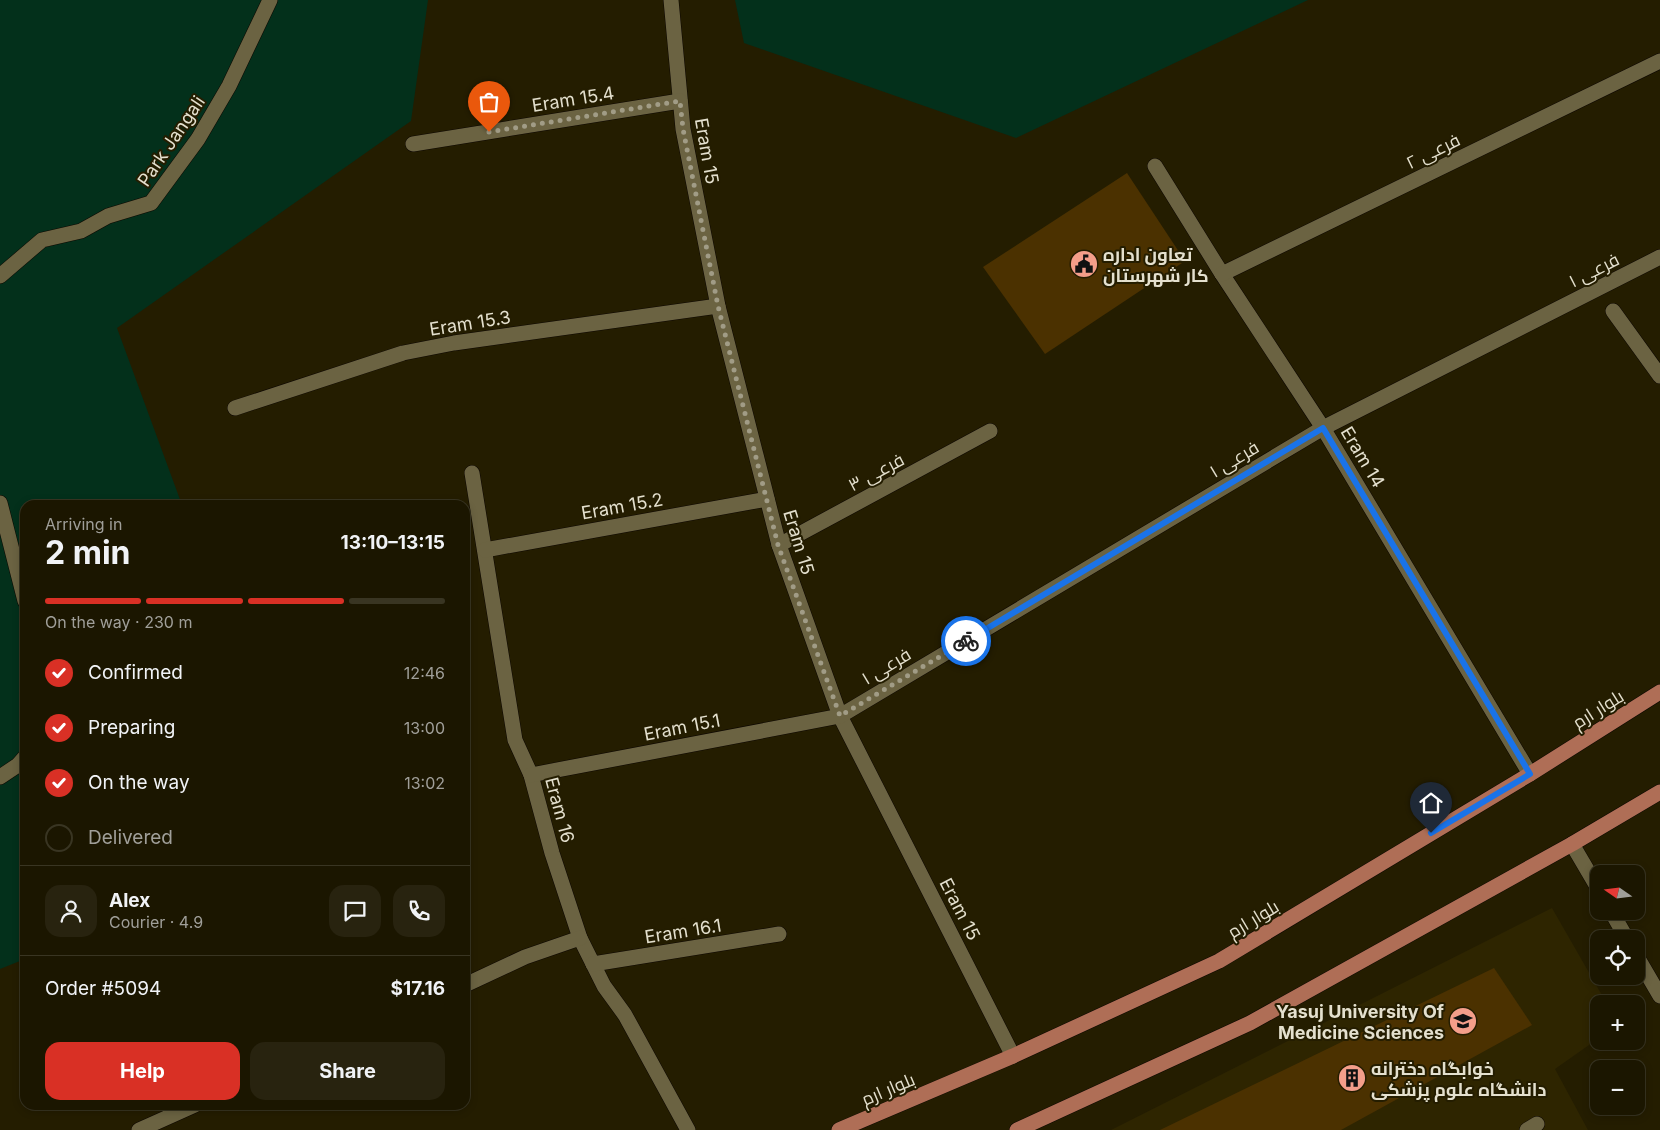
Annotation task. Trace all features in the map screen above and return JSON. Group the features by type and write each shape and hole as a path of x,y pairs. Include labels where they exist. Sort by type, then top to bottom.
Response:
{"main road":[{"name":"بلوار ارم","path":"839,1130 1013,1056 1219,961 1530,774 1660,692"},
{"path":"1017,1130 1250,1023 1572,844 1660,792"}],"street":[{"name":"Park Jangali","path":"0,276 42,240 81,230 108,216 151,203 198,139 229,86 270,0"},
{"name":"Eram 15","path":"672,0 683,129 718,306 778,545 840,716 1013,1056"},
{"name":"فرعی ۲","path":"1222,274 1660,61"},
{"name":"Eram 15.4","path":"412,144 680,101"},
{"name":"Eram 14","path":"1154,166 1323,428 1530,774"},
{"name":"فرعی ۱","path":"840,716 1323,428 1660,258"},
{"name":"Eram 15.3","path":"235,408 403,353 454,343 718,306"},
{"path":"1613,311 1660,376"},
{"name":"فرعی ۳","path":"778,545 990,431"},
{"name":"Eram 16","path":"472,473 515,740 531,775 552,853 580,938 604,986 625,1015 688,1130"},
{"name":"Eram 15.2","path":"485,550 766,499"},
{"path":"0,503 20,581"},
{"name":"Eram 15.1","path":"531,775 840,716"},
{"path":"0,777 20,763"},
{"path":"1572,844 1590,875"},
{"name":"Eram 16.1","path":"593,964 779,934"},
{"path":"470,983 525,957 580,938"},
{"path":"1645,970 1660,996"},
{"path":"138,1130 184,1110"}],"shaded area":[{"name":"Yasuj University Of Medicine Sciences","path":"1552,908 1590,974 1590,985 1596,985 1602,995 1590,995 1590,1044 1555,1069 1588,1130 1111,1130"}],"green space":[{"path":"0,0 428,0 411,121 117,328 180,500 20,500 20,961 0,969"},
{"path":"735,0 1308,0 1016,138 744,43"}],"building":[{"name":"تعاون اداره کار شهرستان","path":"1127,173 1185,261 1045,354 983,267"},
{"name":"خوابگاه دخترانه دانشگاه علوم پزشکی","path":"1494,968 1532,1025 1341,1130 1160,1130"}],"way so far":[{"path":"489,132 680,101 683,129 718,306 766,499 778,545 840,716 966,641"}],"place":[{"name":"تعاون اداره کار شهرستان","path":"1084,264"},
{"name":"Yasuj University Of Medicine Sciences","path":"1463,1021"},
{"name":"خوابگاه دخترانه دانشگاه علوم پزشکی","path":"1352,1078"}],"route":[{"path":"966,641 1323,428 1530,774 1431,833"}]}
